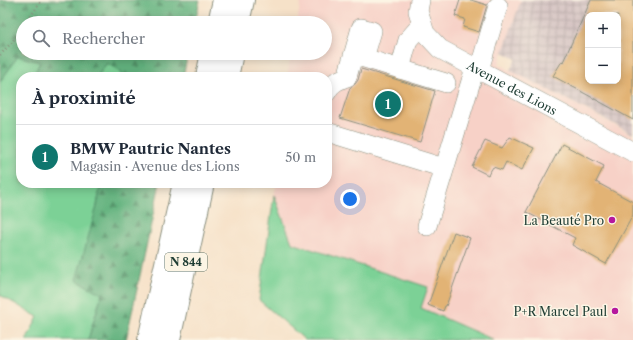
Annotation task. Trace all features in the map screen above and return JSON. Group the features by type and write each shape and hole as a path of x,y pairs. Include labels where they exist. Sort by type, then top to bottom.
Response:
{"highway":[{"path":"221,16 224,0"},
{"path":"240,16 243,0"},
{"path":"208,72 211,60"},
{"path":"227,72 230,60"},
{"name":"N 844","path":"149,340 183,188"},
{"name":"N 844","path":"169,340 202,188"}],"street":[{"name":"Avenue des Lions","path":"420,0 418,11 425,33 440,49 633,152"},
{"path":"427,226 444,168 498,6"},
{"path":"400,69 408,40 422,24"},
{"path":"332,84 347,77 361,28 372,31 364,58 446,83"},
{"path":"332,134 444,168"}],"path":[{"path":"31,16 42,0"},
{"path":"0,55 16,37"}],"shaded area":[{"path":"301,0 521,0 499,64 633,135 633,340 494,340 421,308 427,287 292,243 274,195 276,188 332,188 332,72 288,72 290,60 332,60 332,16 298,16"},
{"path":"521,0 633,0 633,134 510,70 516,59 503,52"}],"green space":[{"path":"0,0 200,0 197,16 16,16 16,59 0,82"},
{"path":"16,59 40,62 35,72 16,72 16,188 100,188 97,206 102,293 88,340 26,340 38,317 0,295 0,82"},
{"path":"33,60 187,60 184,72 121,72 107,63 101,72 35,72 40,62"},
{"path":"107,62 122,72 100,72"},
{"path":"100,188 159,188 126,340 88,340 102,294 76,280 97,206"},
{"path":"274,195 292,243 428,287 421,308 494,340 305,340 259,300"}],"building":[{"path":"460,0 471,0 487,5 479,32 463,27 465,19 455,16"},
{"path":"591,0 633,0 633,120 553,76 562,61 563,62 585,13 585,84 621,84 621,12 586,12"},
{"path":"361,69 435,91 420,142 340,118 350,88 358,80"},
{"path":"510,137 534,148 522,170 506,162 502,170 493,167 488,175 472,167 485,141 502,148"},
{"path":"562,144 604,166 596,182 633,202 633,215 606,264 572,245 575,238 526,212"},
{"path":"454,232 470,238 443,311 428,305"}],"place":[{"name":"BMW Pautric Nantes","path":"388,104"},
{"name":"La Beauté Pro","path":"612,220"},
{"name":"P+R Marcel Paul","path":"615,311"}]}
